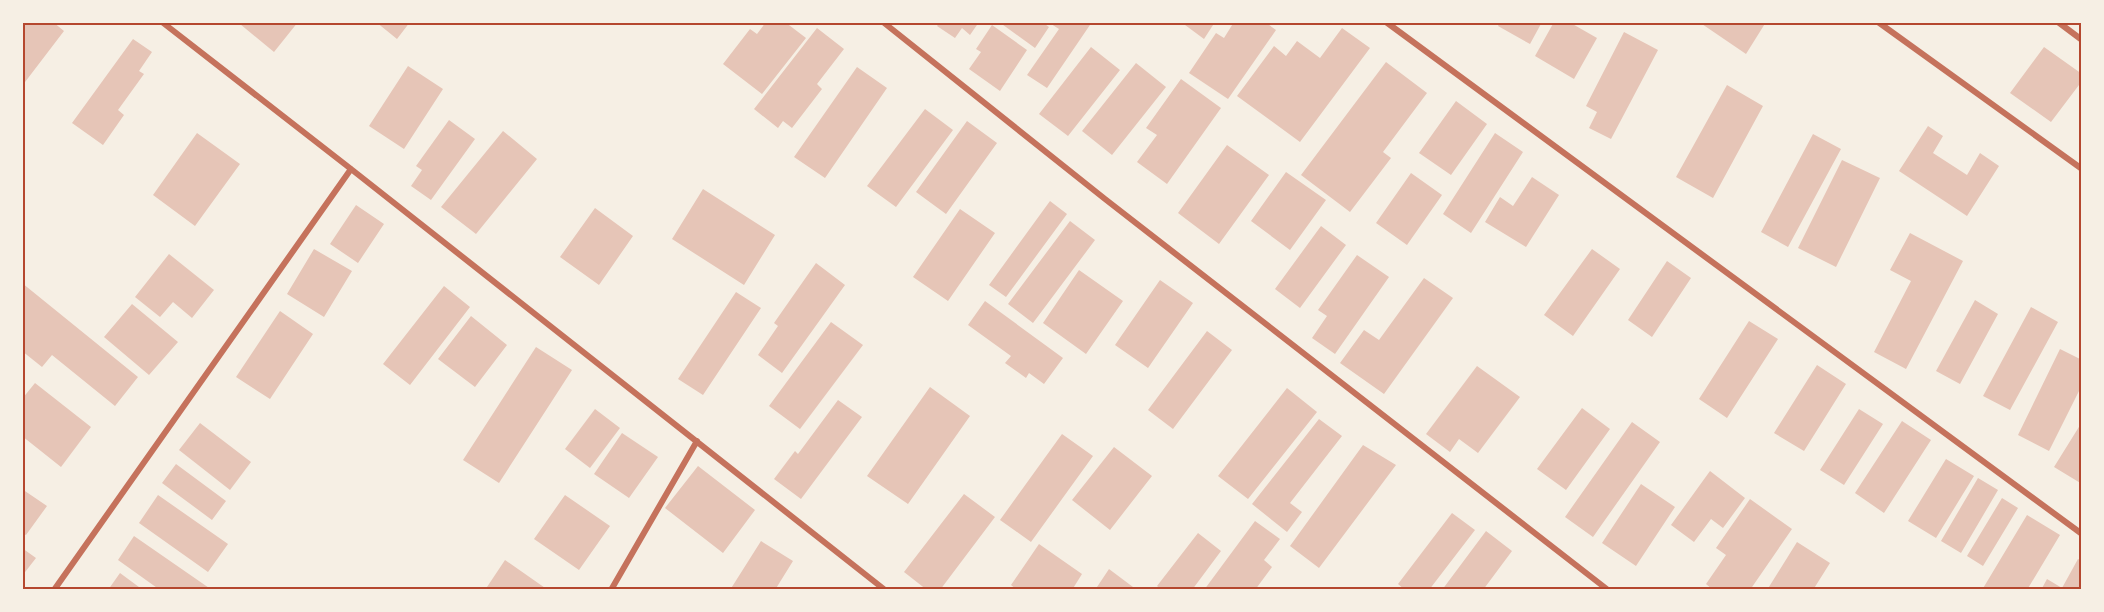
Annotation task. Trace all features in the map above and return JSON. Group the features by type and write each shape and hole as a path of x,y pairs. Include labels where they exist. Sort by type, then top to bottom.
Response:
{"street":[{"path":"162,22 885,590"},
{"path":"883,22 1114,207 1608,590"},
{"path":"1386,22 2082,534"},
{"path":"1878,22 2082,169"},
{"path":"2058,22 2082,40"},
{"path":"54,590 351,169"},
{"path":"611,590 697,441"}],"building":[{"path":"25,22 53,22 64,31 22,86 22,26"},
{"path":"241,22 298,22 274,52 240,24"},
{"path":"376,22 410,22 397,39"},
{"path":"766,22 785,22 806,38 762,94 723,64 750,29 757,34"},
{"path":"940,22 979,22 970,35 962,28 955,38 937,26"},
{"path":"999,22 1042,22 1049,27 1035,48"},
{"path":"1048,22 1092,22 1047,88 1027,75 1059,29"},
{"path":"1181,22 1215,22 1204,39"},
{"path":"1234,22 1265,22 1276,30 1228,99 1189,73 1216,33 1224,38"},
{"path":"1500,22 1542,22 1530,44 1498,26"},
{"path":"1554,22 1569,22 1597,38 1574,79 1535,56"},
{"path":"1699,22 1766,22 1746,54"},
{"path":"992,25 1027,50 1000,91 969,69 981,52 976,49"},
{"path":"817,28 844,49 817,84 822,89 792,128 783,121 778,128 754,109"},
{"path":"1342,28 1370,48 1300,142 1237,96 1274,46 1286,56 1297,41 1320,58"},
{"path":"1624,32 1658,50 1611,139 1589,128 1597,112 1586,106"},
{"path":"133,39 152,52 139,71 144,74 118,110 124,115 103,145 72,123"},
{"path":"1091,47 1120,70 1068,136 1039,114"},
{"path":"2044,47 2082,74 2082,81 2051,122 2010,93"},
{"path":"1386,62 1427,93 1383,152 1391,158 1350,212 1301,175"},
{"path":"1136,63 1166,87 1112,155 1082,131"},
{"path":"408,66 443,89 404,149 369,126"},
{"path":"857,67 887,88 825,178 794,157"},
{"path":"1181,79 1221,108 1167,184 1137,162 1157,135 1146,128"},
{"path":"1727,85 1763,106 1713,198 1676,177"},
{"path":"1456,101 1487,124 1451,175 1419,153"},
{"path":"925,109 953,130 896,207 867,186"},
{"path":"449,120 475,139 431,200 411,186 422,170 416,166"},
{"path":"967,121 997,143 946,214 916,192"},
{"path":"1928,126 1943,136 1933,153 1967,175 1980,153 1999,166 1967,216 1899,171"},
{"path":"503,131 537,159 476,234 441,207"},
{"path":"197,133 240,164 195,226 153,195"},
{"path":"1495,133 1523,152 1471,233 1443,214"},
{"path":"1813,134 1841,149 1788,247 1761,232"},
{"path":"1227,145 1269,175 1219,244 1178,213"},
{"path":"1842,160 1880,178 1836,267 1798,248"},
{"path":"1286,172 1326,200 1290,250 1251,221"},
{"path":"1411,173 1442,195 1407,245 1376,223"},
{"path":"1532,177 1559,195 1526,247 1485,222 1500,197 1513,206"},
{"path":"703,189 775,235 744,285 672,239"},
{"path":"1050,201 1067,214 1006,297 989,285"},
{"path":"356,205 384,224 358,263 330,244"},
{"path":"595,208 633,236 599,285 560,257"},
{"path":"960,209 995,233 948,301 913,277"},
{"path":"1070,221 1095,240 1033,323 1008,304"},
{"path":"1321,226 1346,245 1300,308 1275,289"},
{"path":"1910,233 1963,261 1906,369 1874,352 1911,281 1890,270"},
{"path":"314,249 352,271 324,317 287,294"},
{"path":"1592,249 1620,269 1573,336 1544,315"},
{"path":"169,254 214,290 192,318 173,302 160,317 135,297"},
{"path":"1357,255 1389,277 1335,354 1312,338 1327,316 1318,310"},
{"path":"1667,261 1691,278 1652,337 1628,320"},
{"path":"816,263 845,285 782,373 758,355 778,326 774,323"},
{"path":"1079,270 1123,301 1086,354 1043,323"},
{"path":"1424,278 1453,298 1384,394 1340,363 1364,330 1379,340"},
{"path":"1160,280 1193,303 1148,368 1115,345"},
{"path":"22,283 138,377 115,406 52,355 42,367 22,351"},
{"path":"444,286 470,307 410,385 383,364"},
{"path":"736,292 761,308 703,395 678,379"},
{"path":"1975,300 1998,314 1960,384 1936,371"},
{"path":"985,301 1063,358 1044,384 1029,373 1026,378 1005,363 1011,356 968,325"},
{"path":"132,304 178,342 149,375 104,337"},
{"path":"2031,307 2058,322 2010,410 1983,396"},
{"path":"280,311 313,334 270,399 236,377"},
{"path":"471,316 507,345 475,387 438,359"},
{"path":"1749,321 1778,339 1727,418 1699,399"},
{"path":"831,322 863,345 800,429 769,406"},
{"path":"1207,331 1232,350 1173,429 1148,410"},
{"path":"536,347 572,370 499,483 463,460"},
{"path":"2060,349 2082,360 2082,385 2049,451 2018,435"},
{"path":"1817,365 1846,384 1804,451 1774,433"},
{"path":"1477,366 1520,397 1478,453 1459,439 1450,452 1426,434"},
{"path":"35,383 91,427 61,467 22,436 22,399"},
{"path":"930,387 970,416 908,504 867,476"},
{"path":"1287,388 1317,412 1248,499 1218,476"},
{"path":"838,400 862,417 801,499 774,479 795,451 798,454"},
{"path":"1582,408 1610,429 1566,490 1537,469"},
{"path":"595,409 620,428 590,468 565,449"},
{"path":"1859,409 1883,424 1844,485 1820,470"},
{"path":"1319,419 1342,436 1290,503 1302,512 1287,532 1252,504"},
{"path":"1902,421 1931,440 1884,513 1855,493"},
{"path":"1632,422 1660,442 1593,537 1565,517"},
{"path":"2082,422 2082,484 2054,467"},
{"path":"200,423 251,462 230,490 179,450"},
{"path":"622,433 658,457 629,498 594,474"},
{"path":"1062,434 1093,456 1031,542 1000,520"},
{"path":"1363,445 1396,465 1319,568 1290,546"},
{"path":"1114,447 1152,476 1110,530 1072,500"},
{"path":"1946,459 1974,476 1936,538 1908,521"},
{"path":"176,464 226,501 212,520 162,483"},
{"path":"698,466 755,510 723,553 665,508"},
{"path":"1710,471 1745,498 1723,528 1711,519 1694,542 1671,525"},
{"path":"1978,478 1998,490 1961,553 1941,541"},
{"path":"1641,484 1675,507 1636,566 1602,543"},
{"path":"22,489 47,506 26,535 22,533"},
{"path":"964,494 995,517 940,590 927,590 904,572"},
{"path":"158,495 228,544 208,572 139,523"},
{"path":"565,495 610,526 579,570 534,539"},
{"path":"2002,498 2018,508 1983,566 1967,556"},
{"path":"1750,499 1792,529 1750,590 1713,590 1706,584 1726,555 1716,548"},
{"path":"1452,513 1475,530 1429,590 1405,590 1398,584"},
{"path":"2027,515 2060,535 2027,590 1982,590"},
{"path":"1255,521 1280,539 1264,560 1272,567 1255,590 1204,590"},
{"path":"1486,531 1512,551 1483,590 1442,590"},
{"path":"1198,533 1221,551 1192,590 1162,590 1157,586"},
{"path":"134,536 212,590 160,590 118,560"},
{"path":"761,541 793,561 775,590 730,590"},
{"path":"1797,542 1830,563 1813,590 1767,590"},
{"path":"1039,544 1082,574 1072,590 1017,590 1011,585"},
{"path":"22,548 36,558 22,576"},
{"path":"2078,559 2082,561 2082,590 2041,590 2047,579 2062,588"},
{"path":"505,560 548,590 485,590"},
{"path":"1109,569 1137,590 1095,590"},
{"path":"120,573 143,590 108,590"}]}
